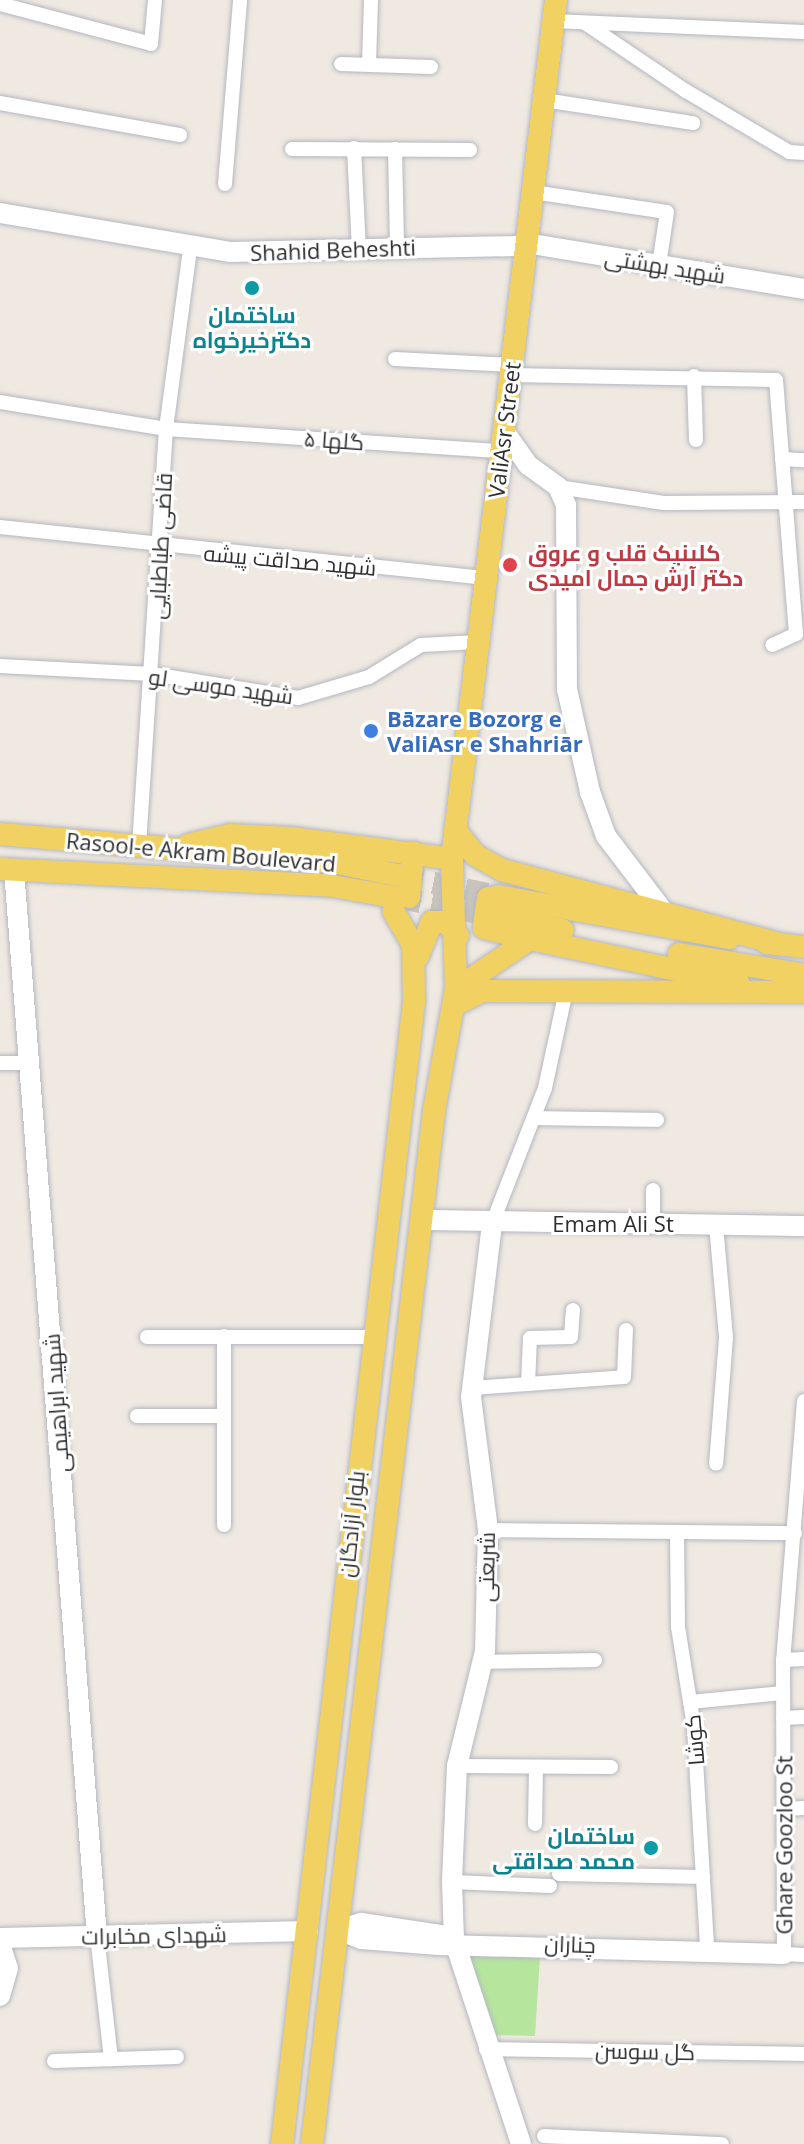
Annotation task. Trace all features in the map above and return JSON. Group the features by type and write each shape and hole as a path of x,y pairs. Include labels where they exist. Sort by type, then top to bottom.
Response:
{"main road":[{"name":"ValiAsr Street","path":"458,936 452,859 455,830 554,10"},
{"path":"455,830 475,855 502,870 660,907 780,944"},
{"name":"Rasool-e Akram Boulevard","path":"0,834 172,849 398,895"},
{"path":"172,849 230,835 413,852 452,859"},
{"path":"398,895 408,903 413,852"},
{"name":"Rasool-e Akram Boulevard","path":"7,869 398,895"},
{"path":"502,870 492,879 484,928 770,991"},
{"name":"بلوار آزادگان","path":"282,2144 308,1931 371,1337 415,977 410,932 398,895"},
{"path":"804,947 496,906 804,975"},
{"path":"415,977 432,922 446,922 458,936"},
{"name":"بلوار آزادگان","path":"312,2144 423,1220 455,997 458,936"},
{"path":"455,997 490,959 530,939"},
{"path":"455,997 482,991 804,992"},
{"path":"358,1461 393,1465"}],"street":[{"path":"0,4 151,44 155,0"},
{"path":"225,184 240,0"},
{"path":"369,64 371,0"},
{"path":"554,10 585,23 686,91 789,152 804,153"},
{"path":"585,23 804,32"},
{"path":"341,64 431,67"},
{"path":"544,100 693,123"},
{"path":"0,103 180,135"},
{"path":"354,148 359,251"},
{"path":"292,149 470,150"},
{"path":"395,149 397,247"},
{"path":"533,192 667,212 659,265"},
{"name":"Shahid Beheshti","path":"0,213 190,248 359,251 397,247 526,244"},
{"name":"شهید بهشتی","path":"526,244 804,289"},
{"name":"قاضی طباطبایی","path":"139,846 162,547 166,429 190,248"},
{"path":"395,359 511,370 770,377 778,383 783,503 796,634 772,645"},
{"path":"694,376 696,440"},
{"name":"گلها ۵","path":"0,402 166,429 502,441"},
{"path":"502,441 558,487 664,503 804,502"},
{"path":"782,459 804,460"},
{"path":"558,487 566,505 567,689 590,792 606,836 660,907"},
{"name":"شهید صداقت پیشه","path":"0,527 162,547 486,578"},
{"name":"شهید موسی لو","path":"0,666 152,674 298,698 369,677 421,645 478,642"},
{"name":"شهید ابراهیمی","path":"7,869 29,1063 97,1936"},
{"name":"شریعتی","path":"521,2144 486,2049 454,1940 452,1882 457,1766 482,1662 488,1530 472,1388 492,1224 536,1118 566,991"},
{"path":"0,1063 29,1063"},
{"path":"536,1118 657,1120"},
{"path":"653,1190 653,1223"},
{"name":"Emam Ali St","path":"423,1220 492,1224 804,1226"},
{"path":"716,1225 726,1338 716,1464"},
{"path":"528,1384 530,1338 571,1337 573,1310"},
{"path":"472,1388 624,1377 626,1330"},
{"path":"224,1336 224,1525"},
{"path":"147,1337 371,1337"},
{"name":"Ghare Goozloo St","path":"794,1954 785,1809 783,1660 799,1568 795,1533 801,1482 804,1401"},
{"path":"137,1416 223,1416"},
{"path":"488,1530 795,1533"},
{"name":"کوشا","path":"677,1532 678,1627 690,1702 707,1949"},
{"path":"783,1660 804,1659"},
{"path":"482,1662 595,1660"},
{"path":"690,1702 783,1693"},
{"path":"783,1718 804,1717"},
{"path":"457,1766 611,1767"},
{"path":"535,1824 536,1767"},
{"path":"785,1809 804,1808"},
{"path":"452,1882 703,1877"},
{"name":"چناران","path":"339,1930 361,1939 794,1954"},
{"name":"شهدای مخابرات","path":"0,1938 308,1931"},
{"path":"97,1936 111,2059"},
{"path":"0,1944 8,1968 0,1996"},
{"name":"گل سوسن","path":"486,2049 804,2054"},
{"path":"54,2061 177,2057"},
{"path":"544,2136 722,2144"}],"green space":[{"path":"469,1953 540,1956 535,2036 492,2035"}],"tunnel":[{"path":"401,876 498,896"},
{"path":"399,898 494,916"}],"place":[{"name":"ساختمان دکترخیرخواه","path":"252,288"},
{"name":"کلینیک قلب و عروق دکتر آرش جمال امیدی","path":"510,565"},
{"name":"Bāzare Bozorg e ValiAsr e Shahriār","path":"371,731"},
{"name":"ساختمان محمد صداقتی","path":"651,1848"}]}
